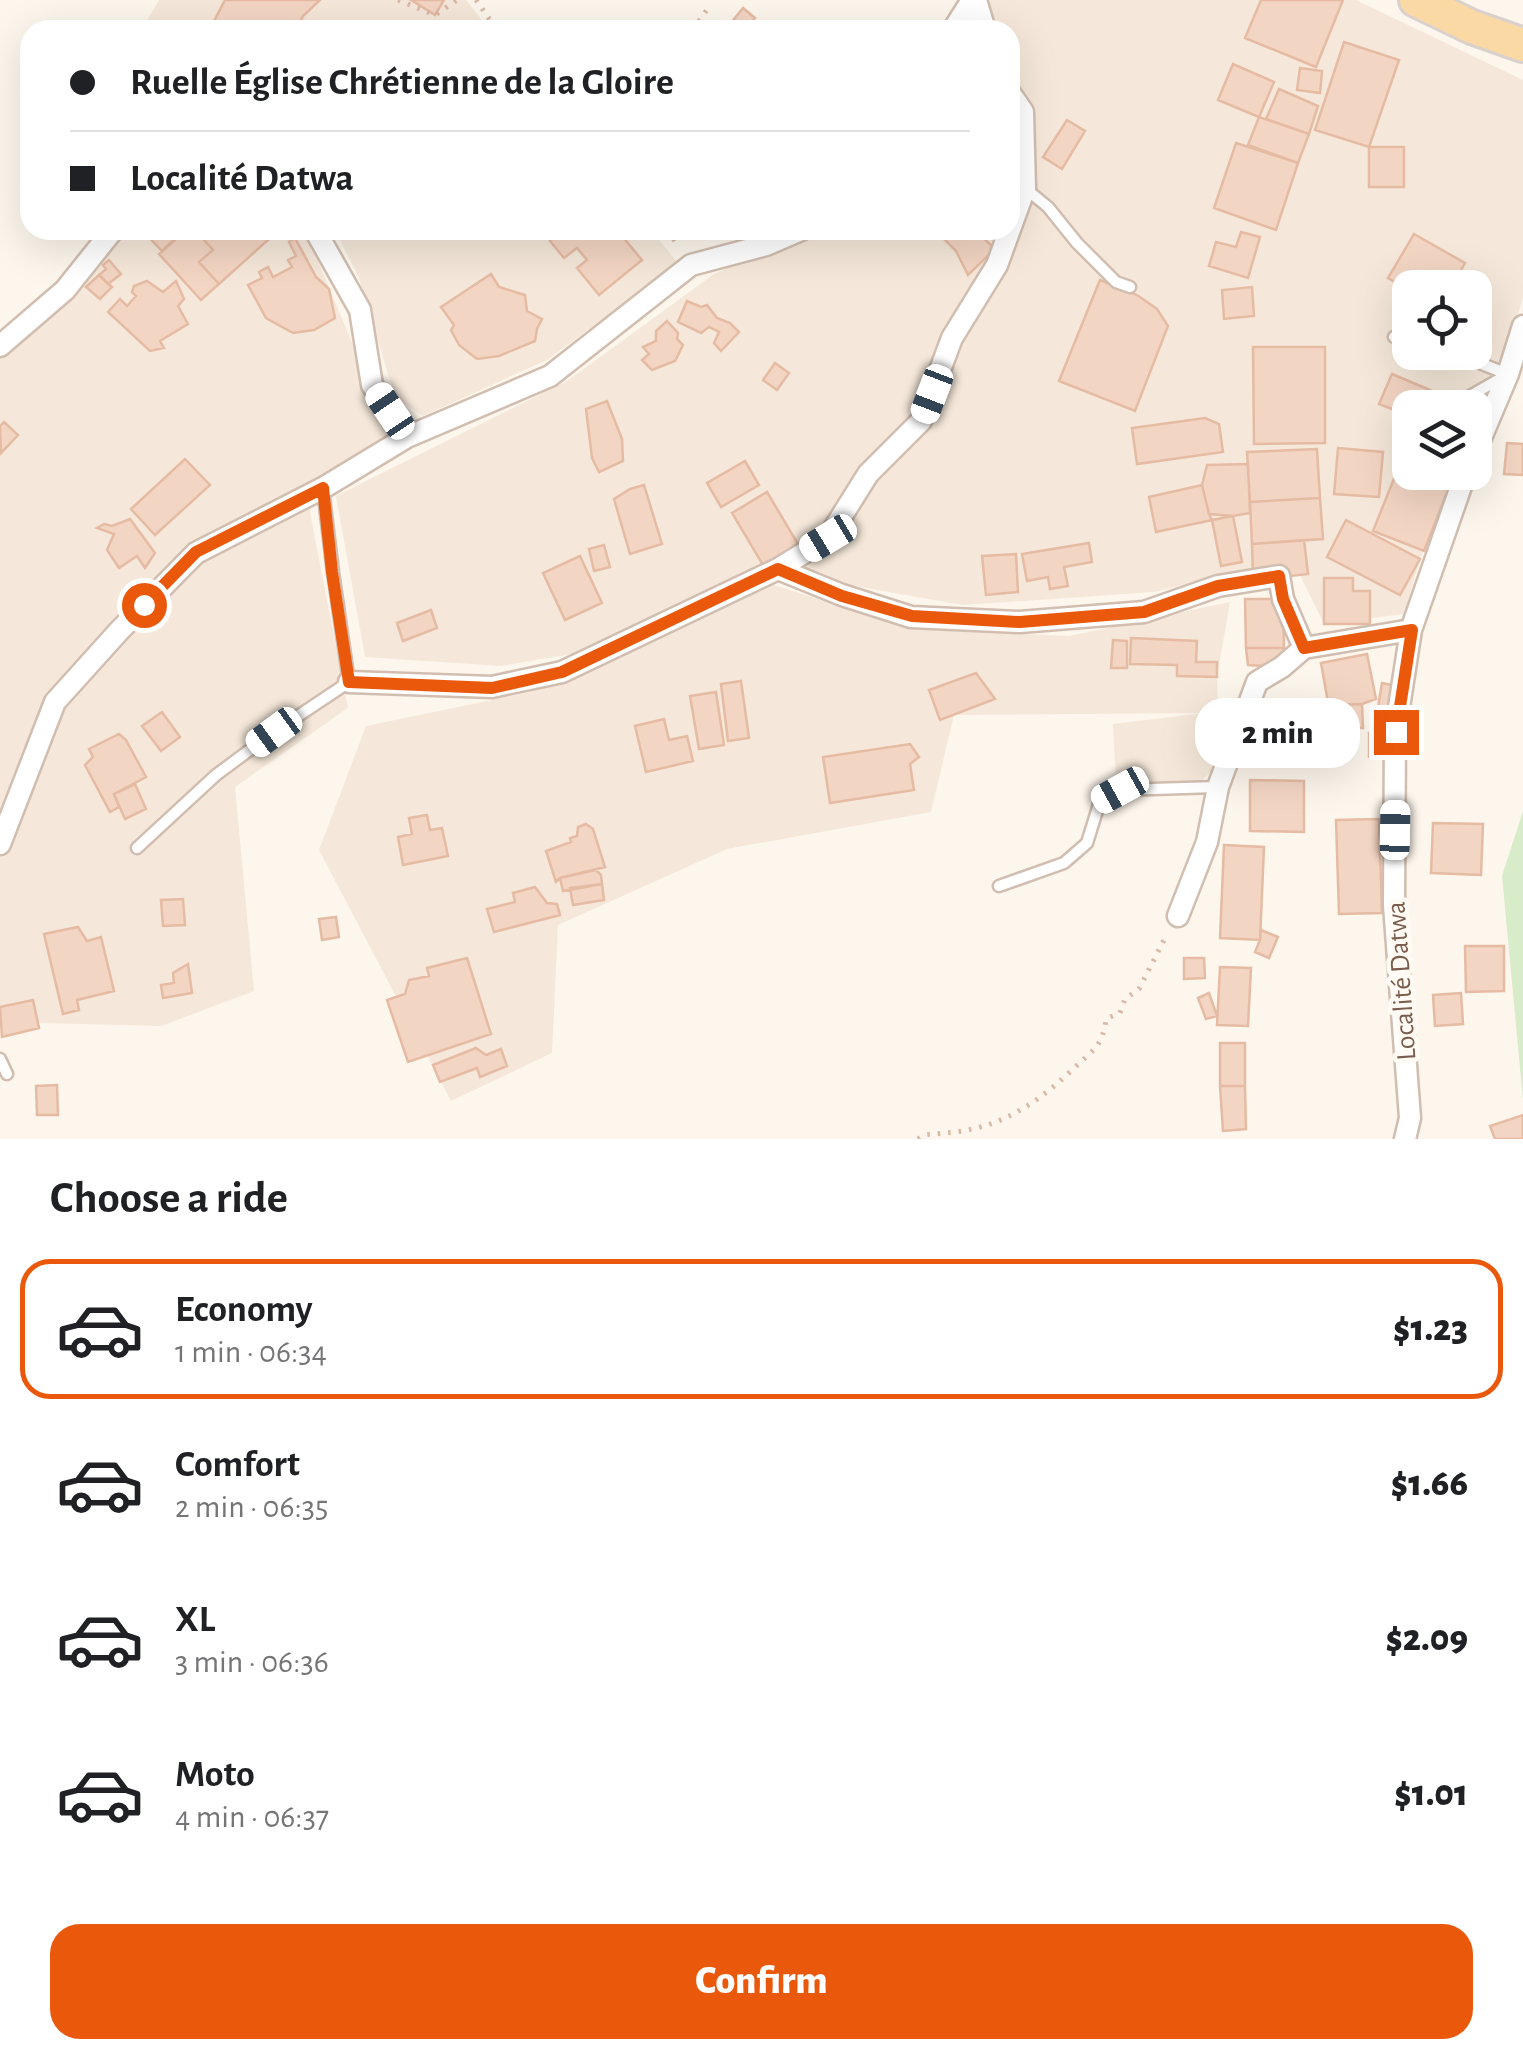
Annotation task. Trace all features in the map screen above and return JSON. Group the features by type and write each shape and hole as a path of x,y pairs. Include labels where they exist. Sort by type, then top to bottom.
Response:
{"main road":[{"path":"1416,0 1472,27 1523,45"}],"street":[{"path":"1020,109 1026,188 1020,204"},
{"path":"0,346 65,290 104,240"},
{"path":"320,240 360,310 372,386 407,436"},
{"path":"0,844 55,702 196,552 323,488 407,436 550,376 692,265 778,240"},
{"path":"349,682 492,688 562,672 778,569 828,538 868,474 921,422 952,338 997,265 1006,240"},
{"path":"1492,412 1523,326"},
{"name":"Localité Datwa","path":"1404,1139 1410,1118 1394,905 1396,732 1412,630 1460,490"},
{"path":"778,569 842,596 912,616 1020,622 1144,612 1218,586 1279,576 1283,599 1304,648"},
{"path":"1178,916 1207,842 1218,787 1256,682 1304,648 1412,630"}],"lane":[{"path":"1026,188 1116,282 1130,286"},
{"path":"1492,368 1508,374"},
{"path":"1480,390 1508,374"},
{"path":"138,848 216,775 349,682 323,488"},
{"path":"999,886 1064,863 1087,843 1100,801 1120,790 1218,787"},
{"path":"0,1059 7,1074"}],"path":[{"path":"398,0 434,15 457,0"},
{"path":"700,20 708,8"},
{"path":"918,1139 974,1129 1002,1118 1033,1104 1058,1083 1104,1038 1106,1018 1120,1013 1126,999 1139,989 1178,916"}],"shaded area":[{"path":"159,0 466,0 482,20 147,20"},
{"path":"984,0 1356,0 1523,80 1523,298 1500,370 1491,390 1392,390 1392,490 1448,490 1420,559 1404,614 1324,624 1292,559 1154,592 963,605 769,571 589,651 501,666 365,657 336,496 567,381 714,274 790,240 1020,240 1020,20 973,20"},
{"path":"104,240 309,240 391,436 308,483 311,518 348,708 235,787 254,991 161,1026 0,1022 0,352"},
{"path":"340,240 659,240 678,263 547,360 423,416 395,397 359,278"},
{"path":"774,585 911,629 1069,636 1230,602 1217,677 1218,713 1211,772 1201,781 1116,785 1113,724 1203,713 954,715 931,812 727,849 558,925 552,1053 451,1101 319,850 366,726 531,692"}],"green space":[{"path":"1523,811 1523,1100 1502,876"}],"building":[{"path":"225,0 320,0 301,20 215,20"},
{"path":"411,0 444,0 435,15"},
{"path":"1261,0 1343,0 1316,67 1245,38"},
{"path":"743,8 755,18 753,20 733,20"},
{"path":"1344,42 1399,60 1369,147 1315,130"},
{"path":"1233,64 1274,82 1259,117 1218,100"},
{"path":"1300,68 1322,71 1320,93 1297,90"},
{"path":"1279,89 1318,106 1309,134 1266,119"},
{"path":"1259,117 1309,134 1298,163 1248,145"},
{"path":"1067,120 1085,131 1062,169 1043,157"},
{"path":"1236,143 1298,163 1276,230 1214,208"},
{"path":"1369,147 1404,147 1404,187 1369,187"},
{"path":"1241,232 1260,237 1248,278 1209,266 1216,242 1236,247"},
{"path":"1414,234 1465,263 1461,270 1393,270"},
{"path":"152,240 174,240 162,251"},
{"path":"175,240 204,240 213,250 199,262 219,284 201,300 159,254"},
{"path":"204,240 268,240 219,284 199,262 213,250"},
{"path":"296,240 316,277 329,289 335,318 314,330 293,333 266,318 248,285 262,278 259,272 268,267 273,277 292,267 288,260 296,256 289,242"},
{"path":"625,240 642,260 599,295 577,268 587,260 577,248 564,258 550,241"},
{"path":"945,240 985,240 995,249 968,275 956,251"},
{"path":"109,260 121,274 108,284 99,275"},
{"path":"491,274 499,287 525,295 527,311 542,319 535,341 499,356 477,359 459,345 451,330 454,325 441,307"},
{"path":"99,275 112,287 100,299 86,287"},
{"path":"1100,280 1137,295 1157,309 1168,326 1135,411 1059,381"},
{"path":"147,281 163,292 176,281 184,299 178,306 188,324 160,341 164,348 150,351 108,312 120,299 127,306 136,296 132,292 134,286"},
{"path":"1252,287 1254,316 1224,319 1222,290"},
{"path":"687,301 701,307 707,305 717,318 739,332 721,351 714,343 719,332 709,327 701,333 678,322"},
{"path":"667,321 683,345 675,361 652,370 642,360 649,354 643,347 656,341 656,331"},
{"path":"1253,347 1325,347 1325,443 1254,444"},
{"path":"775,363 789,373 777,390 763,380"},
{"path":"1392,374 1430,390 1392,390 1392,409 1379,404"},
{"path":"607,401 622,439 623,461 599,472 592,458 586,409"},
{"path":"1205,418 1219,424 1223,452 1137,464 1132,428"},
{"path":"4,422 18,435 1,453 0,426"},
{"path":"1507,443 1523,444 1523,475 1504,474"},
{"path":"1338,448 1383,452 1379,497 1334,494"},
{"path":"1317,449 1320,498 1250,502 1247,452"},
{"path":"185,459 210,485 155,535 131,509"},
{"path":"745,461 759,485 721,507 707,483"},
{"path":"1248,464 1250,513 1209,514 1202,485 1207,465"},
{"path":"1392,484 1392,490 1448,490 1424,551 1373,531"},
{"path":"644,485 662,544 630,554 614,499"},
{"path":"1202,485 1212,520 1156,532 1149,497"},
{"path":"767,492 798,544 763,565 732,513"},
{"path":"1320,498 1323,539 1252,544 1250,502"},
{"path":"1233,516 1242,562 1221,566 1212,520"},
{"path":"130,519 155,553 145,568 137,556 119,568 107,550 114,534 97,528"},
{"path":"1346,520 1420,559 1400,595 1327,557"},
{"path":"1304,540 1308,574 1253,580 1252,544"},
{"path":"1089,543 1092,562 1064,567 1068,586 1050,589 1048,577 1027,581 1022,554"},
{"path":"604,545 610,567 594,571 589,549"},
{"path":"1016,554 1018,592 986,595 982,556"},
{"path":"580,556 602,603 565,620 543,573"},
{"path":"1324,578 1353,578 1353,591 1370,591 1370,624 1324,624"},
{"path":"1245,599 1283,599 1284,648 1246,648"},
{"path":"431,610 437,628 403,641 397,623"},
{"path":"1131,638 1197,641 1196,662 1217,662 1217,677 1177,676 1177,665 1130,664"},
{"path":"1113,640 1127,641 1127,668 1111,668"},
{"path":"1246,648 1284,648 1282,667 1248,665"},
{"path":"1367,654 1376,699 1329,708 1321,663"},
{"path":"976,673 995,699 940,720 929,690"},
{"path":"741,681 749,738 728,741 721,684"},
{"path":"1382,683 1402,687 1390,715 1377,713"},
{"path":"716,692 724,745 699,749 690,696"},
{"path":"1362,704 1363,728 1338,728 1338,705"},
{"path":"1251,705 1329,708 1330,764 1250,763"},
{"path":"162,712 180,737 161,751 142,726"},
{"path":"664,719 669,740 687,736 693,761 646,772 635,726"},
{"path":"1369,733 1395,733 1396,756 1369,757"},
{"path":"119,734 146,777 114,794 119,807 110,812 85,765 93,757 89,749"},
{"path":"910,744 919,757 910,764 914,790 830,803 823,757"},
{"path":"1250,780 1304,781 1304,832 1250,831"},
{"path":"135,784 146,809 125,819 114,794"},
{"path":"427,815 430,830 442,828 448,856 403,865 398,837 412,834 409,818"},
{"path":"1379,819 1382,913 1339,914 1336,820"},
{"path":"1433,823 1483,824 1481,875 1431,873"},
{"path":"586,824 593,829 605,867 556,882 546,851 571,842 578,827"},
{"path":"1224,845 1264,847 1260,940 1220,938"},
{"path":"596,870 602,884 563,891 560,878"},
{"path":"602,884 604,900 573,905 570,888"},
{"path":"535,887 547,903 557,904 560,915 494,932 487,909 515,902 513,893"},
{"path":"183,899 185,925 163,926 161,900"},
{"path":"336,917 339,937 322,940 319,919"},
{"path":"78,927 87,941 101,937 114,991 77,1000 79,1010 63,1014 44,934"},
{"path":"1261,930 1278,937 1269,958 1255,952"},
{"path":"1465,946 1504,946 1504,991 1466,992"},
{"path":"467,958 491,1034 408,1062 387,1000 405,994 409,980 429,976 427,968"},
{"path":"1184,958 1204,958 1205,978 1184,979"},
{"path":"188,964 192,993 163,998 161,985 174,983 173,973"},
{"path":"1220,967 1251,968 1248,1026 1217,1025"},
{"path":"1209,993 1217,1016 1206,1019 1198,998"},
{"path":"1461,993 1463,1024 1435,1026 1433,995"},
{"path":"33,1000 39,1028 2,1037 0,1007"},
{"path":"1220,1043 1245,1043 1245,1086 1220,1086"},
{"path":"476,1048 486,1055 501,1049 507,1066 480,1077 477,1068 440,1082 433,1065"},
{"path":"57,1085 58,1115 37,1115 36,1086"},
{"path":"1220,1086 1245,1086 1246,1129 1223,1131"},
{"path":"1523,1115 1523,1139 1495,1139 1490,1126"}],"route":[{"path":"144,605 196,552 323,488 349,682 492,688 562,672 778,569 842,596 912,616 1020,622 1144,612 1218,586 1279,576 1283,599 1304,648 1412,630 1396,732"}]}
